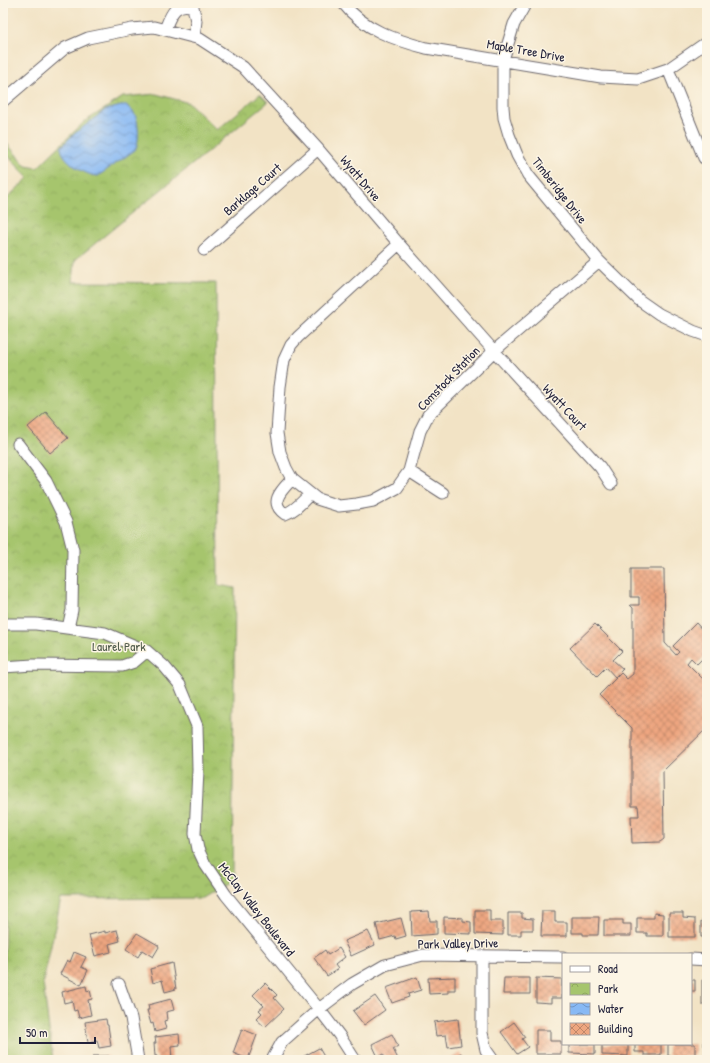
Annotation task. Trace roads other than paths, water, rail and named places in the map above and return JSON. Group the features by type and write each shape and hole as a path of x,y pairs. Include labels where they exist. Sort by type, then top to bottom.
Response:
{"street":[{"name":"Maple Tree Drive","path":"343,3 348,9 379,32 401,42 426,48 614,79 638,79 668,69 707,42"},
{"name":"Timberidge Drive","path":"526,3 514,24 503,60 503,107 509,135 517,155 528,175 599,261 639,300 659,314 707,336"},
{"path":"165,29 171,13 177,6 184,4 189,5 193,8 196,22 194,37"},
{"name":"Wyatt Drive","path":"3,101 65,48 88,38 132,29 154,27 200,39 243,67 318,149 399,244 494,351"},
{"path":"668,69 704,158"},
{"name":"Barklage Court","path":"204,250 318,149"},
{"name":"Comstock Station","path":"399,244 298,337 291,345 284,360 280,387 277,433 280,452 286,468 292,479 316,499 339,506 373,501 397,488 410,471 420,431 428,415 494,351 599,261"},
{"name":"Wyatt Court","path":"494,351 600,467 611,484"},
{"path":"18,444 46,481 66,522 73,550 72,610 68,628"},
{"path":"410,471 443,493"},
{"path":"292,479 281,491 278,497 276,503 279,510 285,514 290,512 297,508 310,494"},
{"name":"McClay Valley Boulevard","path":"3,624 36,624 105,633 147,651 164,666 180,685 197,726 198,770 195,834 198,849 205,864 232,903 319,1009 355,1060"},
{"path":"3,667 33,665 122,666 134,662 147,651"},
{"name":"Park Valley Drive","path":"272,1060 282,1042 319,1009 352,984 385,965 422,955 562,958"},
{"path":"482,956 482,1033 486,1050 494,1060"},
{"path":"692,959 707,960"},
{"path":"119,984 131,1018 138,1060"}],"water":[{"path":"125,105 130,108 136,116 138,126 138,142 135,150 98,176 81,170 65,157 61,147 73,135 105,110"}],"park label":[{"name":"Laurel Park","path":"119,646"}]}
